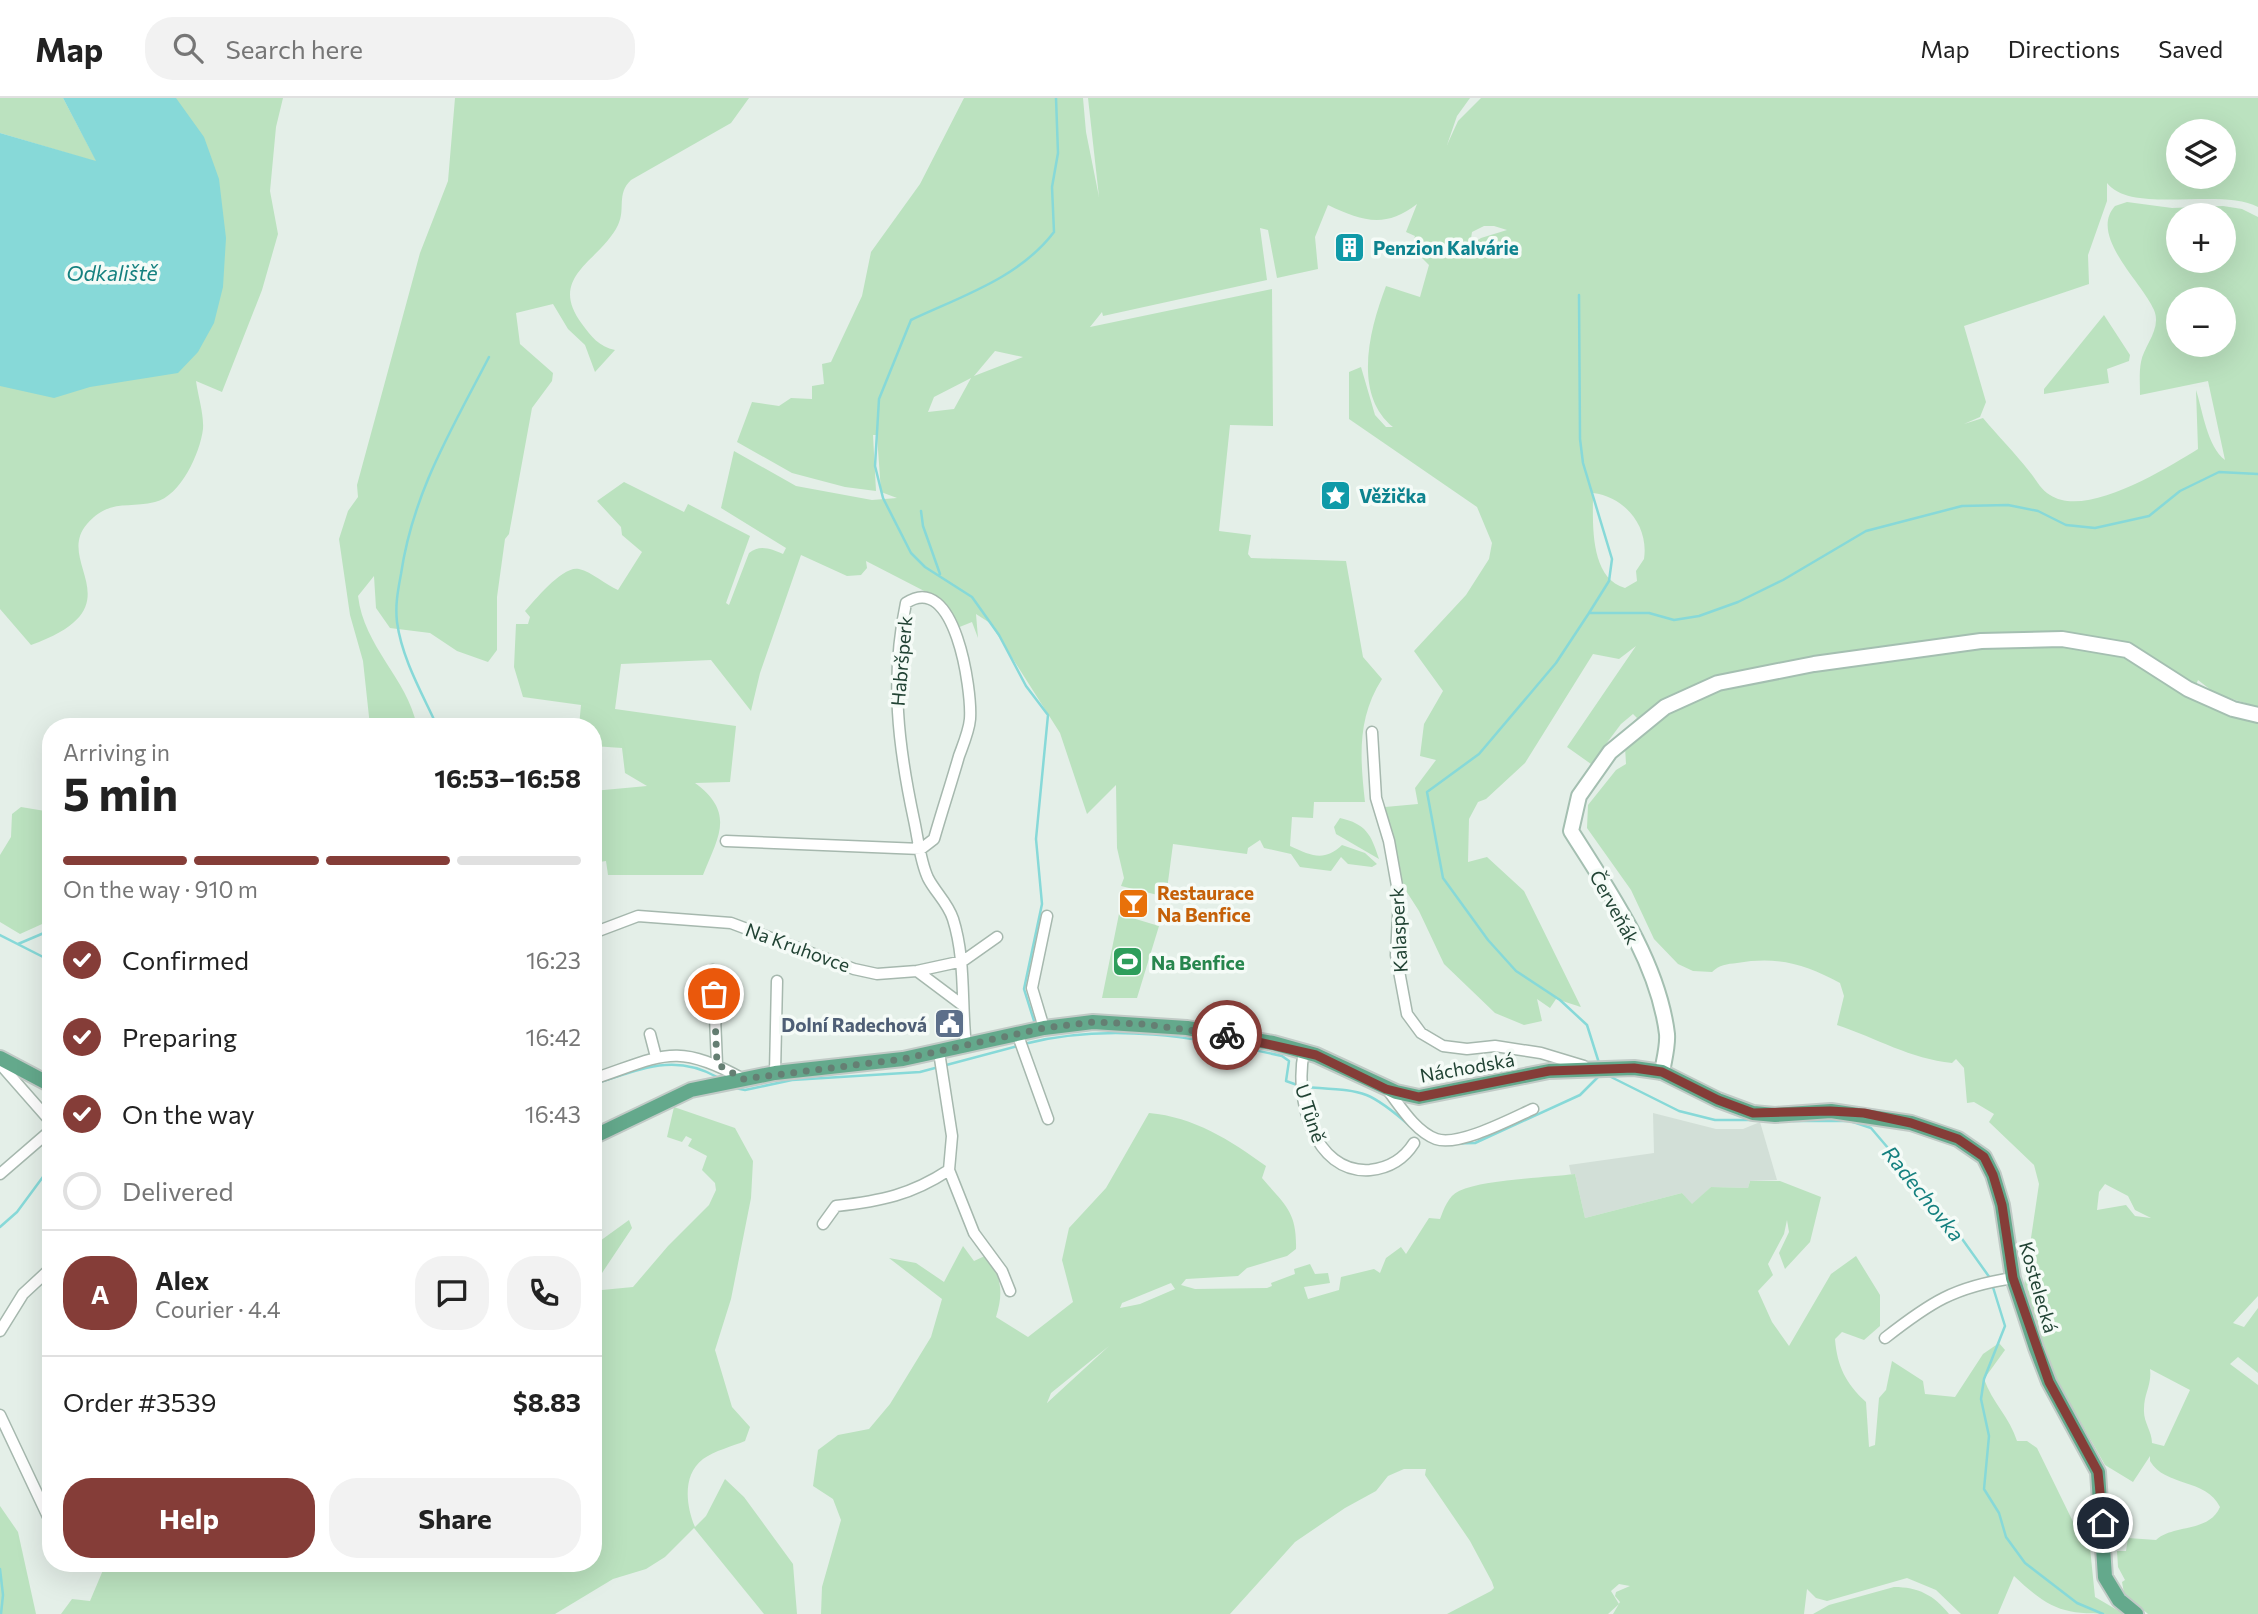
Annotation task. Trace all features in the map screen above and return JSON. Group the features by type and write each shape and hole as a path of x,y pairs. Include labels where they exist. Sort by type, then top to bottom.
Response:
{"main road":[{"name":"Náchodská","path":"602,1133 691,1090 775,1073 939,1052 1017,1033 1093,1022 1143,1024 1237,1036 1304,1052 1386,1089 1419,1097 1549,1071 1634,1068 1662,1072"},
{"path":"0,1058 42,1080"},
{"name":"Kostelecká","path":"1662,1072 1718,1100 1753,1113 1864,1113 1911,1123 1958,1139 1984,1157 1993,1175 2002,1205 2013,1278 2049,1382 2098,1472 2102,1496 2105,1577 2110,1588 2136,1614"}],"street":[{"name":"Habršperk","path":"921,849 934,839 970,720 957,631 943,607 926,597 915,597 906,603 896,698 897,728 921,849 927,876 953,916 963,961 961,1004 965,1046"},
{"name":"Červeňák","path":"1662,1072 1667,1038 1659,990 1600,876 1571,831 1579,796 1610,752 1665,707 1718,682 1814,664 1981,641 2062,639 2127,650 2189,689 2234,709 2258,715"},
{"name":"Kalasperk","path":"1372,732 1376,799 1389,841 1399,897 1396,955 1407,1014 1421,1033 1443,1046 1467,1049 1495,1046 1541,1053 1591,1068"},
{"path":"726,841 921,849"},
{"name":"Na Kruhovce","path":"602,930 638,916 731,923 854,969 877,974 917,971 963,961 997,937"},
{"path":"1044,1028 1032,988 1047,916"},
{"path":"713,970 717,1064"},
{"path":"917,971 961,1004"},
{"path":"775,1073 776,981"},
{"path":"1017,1033 1048,1119"},
{"path":"650,1034 656,1057"},
{"path":"939,1052 952,1136 949,1170 974,1233 1002,1271 1010,1291"},
{"name":"U Tůně","path":"1304,1052 1300,1079 1303,1092 1320,1147 1335,1163 1355,1171 1378,1169 1404,1158 1414,1143"},
{"path":"602,1076 656,1057 680,1053 717,1064 743,1079"},
{"path":"0,1064 42,1112"},
{"path":"1386,1089 1417,1126 1436,1139 1452,1140 1533,1110"},
{"path":"0,1174 42,1138"},
{"path":"823,1224 836,1206 871,1202 920,1189 949,1170"},
{"path":"0,1331 23,1294 42,1276"},
{"path":"1885,1338 1927,1304 1971,1285 2013,1278"},
{"path":"0,1415 42,1504"}],"shaded area":[{"path":"1653,1113 1716,1129 1743,1129 1760,1122 1777,1180 1750,1181 1748,1188 1711,1187 1692,1205 1682,1193 1585,1218 1575,1174 1571,1174 1569,1165 1654,1153"}],"green space":[{"path":"0,98 63,98 97,162 0,133"},
{"path":"69,98 283,98 276,127 270,191 278,234 262,290 222,392 196,381 203,429 198,450 188,472 181,483 164,498 145,504 112,507 95,516 87,524 79,539 79,554 87,584 87,600 81,615 63,630 31,645 0,609 0,287 113,166"},
{"path":"455,98 749,98 731,123 626,185 618,225 610,238 580,270 570,293 573,307 589,333 600,344 615,350 595,372 585,345 568,329 553,304 516,313 520,344 553,373 552,381 532,408 509,534 505,539 497,597 497,650 488,662 457,651 430,633 390,628 376,608 374,576 358,596 362,614 368,631 404,693 415,718 369,718 363,661 350,615 339,539 348,511 358,497 357,485 420,253 448,181"},
{"path":"964,98 1083,98 1086,132 1099,197 1088,98 1470,98 1457,116 1447,145 1458,121 1481,98 2258,98 2258,207 2222,199 2136,197 2119,192 2107,183 2107,201 2088,255 2089,284 1964,326 1986,402 1980,417 1964,424 1983,418 2047,493 2065,501 2084,501 2126,488 2198,449 2196,390 2210,438 2225,460 2208,381 2140,395 2141,362 2156,324 2156,317 2148,299 2113,245 2108,231 2108,218 2115,206 2127,202 2166,207 2166,273 2236,273 2236,208 2258,217 2258,707 2216,694 2198,680 2191,697 2209,708 2258,720 2258,1296 2233,1323 2244,1327 2258,1308 2258,1373 2238,1357 2230,1364 2258,1385 2258,1614 2148,1614 2124,1593 2122,1582 2125,1580 2118,1567 2117,1551 2126,1551 2128,1538 2156,1540 2163,1535 2208,1521 2220,1507 2205,1491 2165,1475 2150,1461 2150,1456 2133,1482 2105,1465 2039,1349 2023,1292 2039,1184 2034,1165 1989,1122 1994,1114 1974,1102 1967,1103 1964,1068 1956,1059 1952,1063 1922,1057 1837,1025 1844,996 1840,983 1803,966 1765,960 1727,964 1712,972 1693,971 1678,964 1654,939 1631,890 1587,828 1588,805 1616,770 1626,764 1625,747 1616,740 1637,718 1633,714 1621,724 1591,764 1567,747 1636,646 1619,659 1593,654 1525,763 1486,799 1478,802 1469,819 1468,862 1487,857 1524,891 1581,1007 1556,999 1550,1008 1537,999 1542,1021 1524,1025 1495,1013 1444,964 1419,911 1401,883 1385,807 1418,804 1415,788 1436,760 1420,756 1424,724 1443,691 1414,651 1466,595 1489,559 1492,543 1477,507 1349,419 1349,372 1361,367 1375,415 1386,427 1393,427 1380,413 1372,397 1368,360 1370,340 1386,286 1420,297 1429,265 1411,247 1415,236 1406,232 1417,204 1384,220 1363,218 1328,205 1315,237 1318,269 1277,278 1268,230 1260,228 1267,280 1103,316 1102,312 1090,327 1272,289 1273,426 1230,425 1219,531 1251,535 1248,554 1251,558 1346,561 1363,657 1382,679 1364,723 1362,770 1365,802 1314,802 1313,818 1292,817 1290,846 1318,856 1329,854 1342,845 1365,853 1377,864 1372,867 1348,864 1341,857 1331,871 1300,867 1291,854 1264,848 1260,840 1248,848 1247,854 1173,844 1166,897 1121,886 1124,878 1117,848 1116,785 1087,814 1060,733 990,623 976,614 978,638 972,622 957,628 930,594 866,561 867,568 861,575 847,576 801,555 760,673 751,711 711,660 621,664 615,709 736,726 730,782 695,783 708,794 720,815 718,837 703,875 608,875 606,861 602,862 602,790 647,786 625,773 622,748 602,747 602,718 580,718 581,705 523,697 514,667 516,624 528,624 530,617 525,611 550,584 572,569 584,571 618,590 642,552 622,535 621,527 597,501 624,482 684,512 688,504 750,536 726,603 729,605 749,553 761,548 783,554 786,548 721,508 734,451 796,486 872,500 897,498 881,492 877,435 873,435 876,491 845,487 792,473 737,442 752,402 779,406 791,398 812,399 812,386 824,384 822,364 831,362 862,296 871,252 920,184","holes":["1484,226 1507,230 1481,238 1470,245 1472,232","995,351 1023,357 974,376","971,378 954,409 928,412 934,397","1593,493 1625,507 1643,535 1644,559 1636,571 1637,581 1625,588 1613,582 1605,573 1596,548","2105,1184 2128,1196 2135,1210 2151,1218 2135,1216 2126,1205 2097,1210 2099,1192","2150,1369 2190,1390 2164,1446 2152,1443 2144,1414"]},
{"path":"2104,315 2130,355 2129,361 2107,369 2109,383 2044,394 2044,389"},
{"path":"21,807 42,810 42,924 20,934 0,922 0,855 11,837 12,814"},
{"path":"1340,818 1356,823 1366,831 1379,859 1336,834 1334,827"},
{"name":"Na Benfice","path":"1119,914 1159,926 1137,998 1102,998"},
{"path":"674,1107 735,1128 753,1161 751,1198 731,1299 715,1350 732,1407 750,1427 745,1441 703,1459 696,1466 689,1482 688,1500 695,1527 706,1516 725,1479 744,1497 793,1564 797,1614 764,1614 694,1528 665,1557 646,1569 613,1579 555,1614 61,1614 72,1599 90,1601 102,1572 602,1572 602,1290 633,1287 668,1246 709,1205 716,1190 715,1183 702,1170 707,1156 688,1146 692,1139 686,1136 682,1142 667,1137"},
{"path":"1149,1113 1181,1119 1211,1131 1266,1166 1262,1178 1292,1217 1296,1249 1287,1256 1247,1268 1238,1276 1186,1279 1181,1285 1195,1289 1267,1288 1272,1286 1271,1283 1295,1274 1294,1269 1310,1264 1315,1274 1328,1273 1330,1283 1304,1287 1308,1299 1339,1290 1341,1277 1374,1269 1380,1273 1386,1258 1401,1247 1406,1254 1429,1218 1440,1219 1455,1193 1484,1184 1575,1174 1585,1218 1682,1193 1692,1204 1711,1187 1748,1188 1750,1181 1780,1181 1821,1197 1810,1242 1785,1269 1779,1253 1789,1232 1787,1220 1784,1234 1768,1264 1773,1275 1758,1291 1772,1322 1789,1346 1831,1274 1856,1256 1880,1295 1880,1326 1864,1340 1842,1332 1835,1339 1844,1374 1866,1402 1869,1447 1875,1445 1879,1398 1886,1390 1892,1361 1923,1381 1925,1394 1955,1397 1983,1354 1999,1343 2005,1350 1984,1379 1987,1387 2017,1441 2027,1441 2037,1448 2079,1534 2090,1548 2095,1597 2124,1614 2062,1609 2040,1598 2014,1576 1998,1614 1961,1614 1936,1590 1907,1578 1827,1601 1816,1598 1807,1589 1804,1614 1613,1614 1619,1604 1608,1614 1447,1614 1494,1588 1470,1541 1425,1475 1426,1469 1404,1469 1388,1476 1376,1491 1345,1508 1295,1542 1230,1614 821,1614 822,1587 841,1520 833,1499 813,1486 818,1450 838,1435 869,1429 890,1404 931,1337 942,1299 889,1258 916,1263 944,1282 963,1246 974,1261 987,1255 1000,1285 996,1317 1028,1337 1073,1302 1062,1260 1069,1228 1106,1188","holes":["1171,1283 1175,1289 1140,1304 1120,1308 1122,1303","1109,1346 1047,1403 1051,1393","1619,1584 1630,1586 1616,1592 1619,1604 1611,1591"]},
{"path":"629,1220 632,1228 602,1273 602,1240"},
{"path":"0,1506 18,1532 36,1614 0,1614"},
{"path":"1894,1587 1925,1593 1949,1614 1813,1614 1829,1605"}],"water":[{"name":"Odkaliště","path":"63,98 176,98 204,137 219,179 226,238 223,287 214,323 198,352 178,373 90,387 54,398 0,386 0,133 96,161"}],"waterway":[{"path":"1035,1024 1024,989 1042,904 1036,839 1048,715 1026,686 999,635 972,597 925,567 911,553 883,498 875,466 879,399 911,320 1007,274 1040,248 1054,232 1052,187 1058,153 1056,98"},
{"path":"1579,295 1580,439 1583,463 1612,559 1609,581 1589,613"},
{"path":"433,718 403,649 397,622 398,592 407,544 424,488 489,357"},
{"path":"1599,1063 1587,1025 1560,1000 1516,971 1488,940 1443,878 1427,792 1479,754 1556,663 1589,613 1649,613 1674,620 1699,616 1738,602 1783,580 1866,531 1962,506 2008,505 2038,511 2066,525 2095,528 2149,516 2180,491 2219,472 2258,474"},
{"path":"921,511 923,526 940,574"},
{"path":"18,944 42,934"},
{"name":"Radechovka","path":"0,935 42,956"},
{"name":"Radechovka","path":"1024,1044 1089,1034 1121,1033 1186,1038 1282,1056 1289,1061 1286,1081 1300,1086"},
{"name":"Radechovka","path":"735,1088 745,1090 792,1080 920,1072 1018,1046"},
{"name":"Radechovka","path":"602,1081 640,1069 670,1065 701,1070 717,1077"},
{"name":"Radechovka","path":"1607,1075 1679,1111 1715,1120 1759,1120"},
{"name":"Radechovka","path":"1439,1144 1475,1143 1580,1095 1599,1076"},
{"name":"Radechovka","path":"1306,1087 1340,1089 1363,1094 1383,1104 1410,1126"},
{"name":"Radechovka","path":"1793,1121 1850,1121 1871,1128 1945,1215 1990,1278"},
{"path":"0,1227 17,1212 42,1178"},
{"name":"Radechovka","path":"1992,1284 2005,1326 1984,1379 1981,1399 1989,1436 1984,1489 1999,1513 2006,1537 2025,1563 2077,1603 2103,1614"},
{"path":"0,1569 3,1595 1,1614"}],"way so far":[{"path":"714,994 717,1064 743,1079 903,1059 1017,1033 1093,1022 1187,1028 1227,1035"}],"place":[{"name":"Penzion Kalvárie","path":"1350,247"},
{"name":"Věžička","path":"1336,495"},
{"name":"Restaurace Na Benfice","path":"1134,903"},
{"name":"Na Benfice","path":"1128,962"},
{"name":"Dolní Radechová","path":"950,1024"}],"route":[{"path":"1227,1035 1273,1043 1316,1055 1386,1089 1419,1097 1451,1093 1549,1071 1610,1067 1653,1069 1718,1100 1753,1113 1864,1113 1911,1123 1958,1139 1984,1157 1993,1175 2002,1205 2004,1234 2013,1278 2049,1382 2098,1472 2103,1523"}]}
